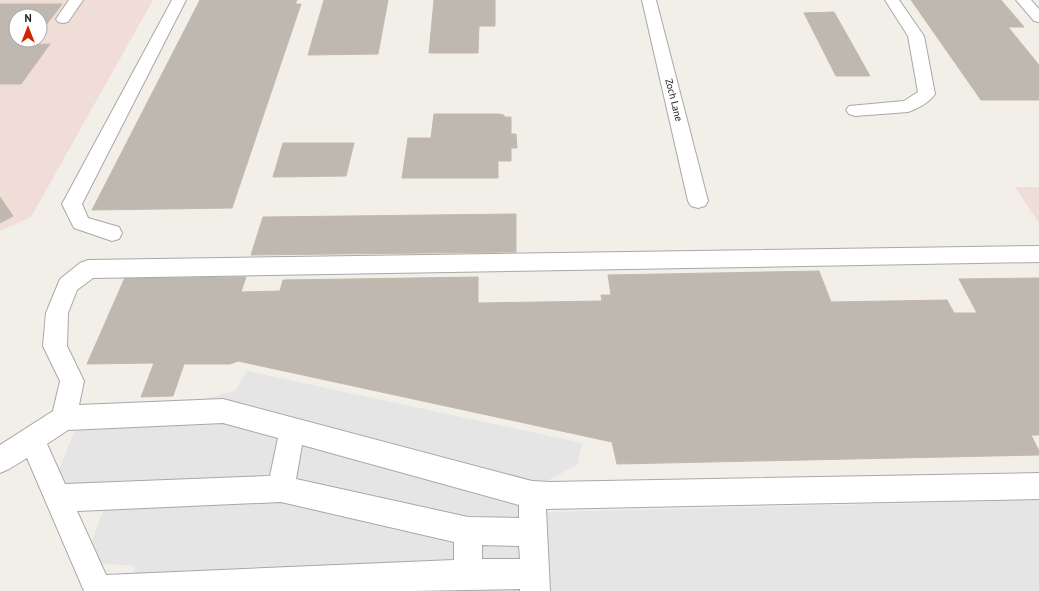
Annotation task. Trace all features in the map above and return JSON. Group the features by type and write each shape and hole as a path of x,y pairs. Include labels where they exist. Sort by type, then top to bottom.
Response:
{"street":[{"path":"63,19 76,0"},
{"path":"112,233 81,223 72,204 179,0"},
{"name":"Zoch Lane","path":"649,0 698,201"},
{"path":"855,110 908,106 926,94 916,36 892,0"},
{"path":"1023,0 1039,18"},
{"path":"64,418 72,381 55,346 57,313 68,285 88,269 1039,254"},
{"path":"0,460 64,418 223,411 532,495 572,496 1039,486"},
{"path":"281,489 292,429"},
{"path":"32,440 98,590 468,574 535,582 532,495"},
{"path":"57,498 281,489 468,531 533,532"},
{"path":"468,531 468,574"}],"shaded area":[{"path":"0,0 153,0 31,217 0,231"},
{"path":"1015,187 1039,187 1039,223"},
{"path":"247,371 582,443 578,464 512,500 544,512 1039,500 1039,591 130,591 135,566 84,562 114,482 53,485 74,432 235,391"}],"building":[{"path":"200,0 297,0 295,4 301,4 232,208 92,210"},
{"path":"324,0 388,0 378,54 308,55"},
{"path":"434,0 495,0 495,26 479,26 478,53 429,53"},
{"path":"911,0 1001,0 1024,27 1008,27 1039,65 1039,100 981,100"},
{"path":"0,4 62,4 48,22 48,8 8,8 8,48 47,48 21,84 0,84"},
{"path":"834,12 870,76 836,76 804,13"},
{"path":"434,114 499,114 504,115 504,117 511,117 511,134 516,134 517,148 511,148 511,161 498,161 498,178 402,178 408,138 431,138"},
{"path":"283,143 354,143 346,176 273,177"},
{"path":"0,197 13,216 0,223"},
{"path":"516,214 516,252 251,255 263,217"},
{"path":"819,271 831,302 947,300 954,313 977,313 959,279 1039,278 1039,435 1031,435 1039,451 1039,455 617,464 612,442 238,361 230,364 184,364 173,396 141,397 154,363 87,364 127,273 171,275 170,278 246,277 241,292 280,291 283,280 478,277 478,303 602,301 601,295 611,295 608,275"}]}
